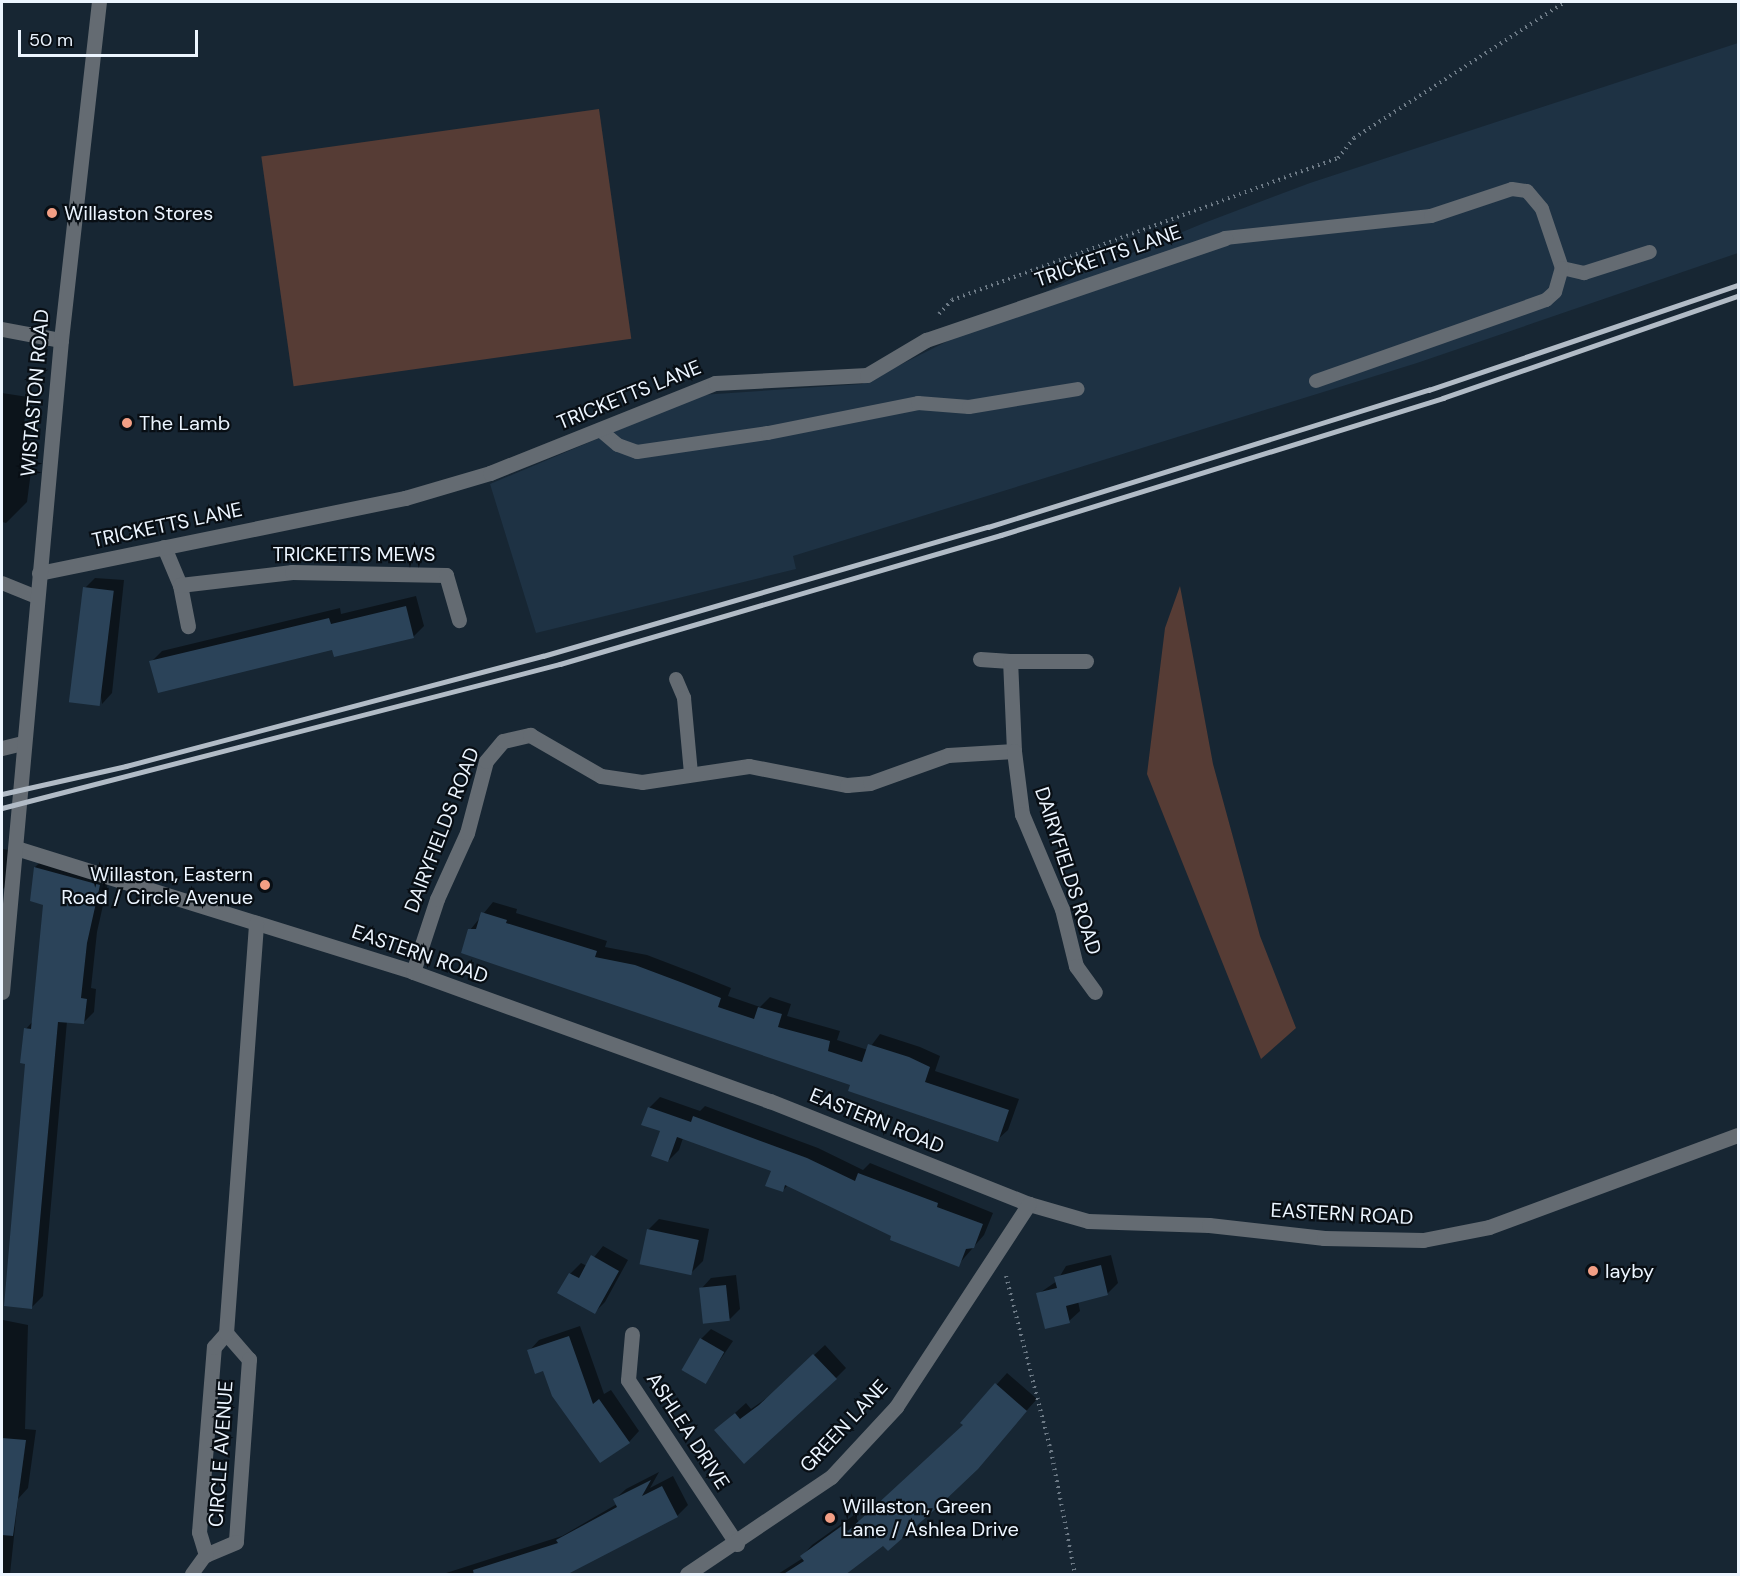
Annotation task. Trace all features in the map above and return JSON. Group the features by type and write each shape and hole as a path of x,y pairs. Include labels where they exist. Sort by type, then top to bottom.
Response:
{"street":[{"name":"WISTASTON ROAD","path":"2,992 16,849 22,743 61,340 99,2"},
{"name":"TRICKETTS LANE","path":"39,573 405,498 490,473 715,383 867,375 926,340 1225,238"},
{"path":"2,328 61,340"},
{"path":"164,547 180,585 188,626"},
{"name":"TRICKETTS MEWS","path":"180,585 292,572 446,575 459,620"},
{"path":"980,659 1086,661"},
{"path":"1010,661 1014,751"},
{"name":"DAIRYFIELDS ROAD","path":"413,972 437,899 467,833 486,761 503,741 517,735 543,739 587,769 622,781 749,766 847,785 870,783 948,755 1014,751 1022,814 1062,909 1076,966 1095,992"},
{"path":"2,748 22,743"},
{"name":"EASTERN ROAD","path":"16,849 413,972 770,1101 1029,1204 1088,1221 1209,1225 1324,1238 1423,1240 1489,1227 1738,1135"},
{"name":"CIRCLE AVENUE","path":"226,1333 249,1359 236,1542 206,1555 199,1532 214,1347 226,1333 256,923"},
{"name":"GREEN LANE","path":"687,1575 737,1544 831,1477 896,1407 991,1258 1029,1204"},
{"name":"ASHLEA DRIVE","path":"632,1334 628,1380 737,1544"}],"lane":[{"path":"1225,238 1431,216 1512,189 1527,191 1542,209 1562,268 1555,292 1546,300 1316,381"},
{"path":"1562,268 1584,273 1650,252"},
{"path":"600,430 618,445 637,452 768,433 918,404 969,408 1078,389"},
{"path":"2,583 37,597"},
{"path":"676,678 684,698 691,774"},
{"path":"192,1575 206,1555"}],"path":[{"path":"926,340 926,326 952,300 1338,158 1354,138 1565,2"},
{"path":"991,1258 1003,1265 1051,1451 1075,1575"}],"shaded area":[{"path":"1738,43 1738,253 1417,363 793,556 796,569 536,633 490,484 701,395 862,384 1079,275 1204,223 1310,183"},
{"path":"599,109 631,339 294,386 261,156"},
{"path":"1180,586 1213,764 1260,936 1296,1028 1261,1059 1147,774 1165,628"}],"building":[{"path":"83,587 114,591 100,706 69,702"},
{"path":"406,606 414,638 334,657 332,650 158,693 149,661 329,618 331,624"},
{"path":"34,867 100,885 87,943 81,998 87,999 84,1024 58,1022 32,1309 4,1306 25,1064 20,1063 24,1028 31,1029 43,905 30,901"},
{"path":"481,912 507,920 506,923 597,951 595,957 635,965 721,998 718,1007 754,1019 758,1007 782,1014 778,1027 830,1041 828,1051 862,1062 868,1044 909,1057 930,1067 925,1082 1009,1110 998,1142 848,1091 850,1085 461,953 468,929 476,929"},
{"path":"648,1107 691,1122 693,1116 807,1158 855,1181 858,1173 938,1203 937,1207 983,1224 974,1248 966,1249 959,1267 890,1240 891,1236 785,1185 783,1192 765,1186 771,1171 677,1137 668,1162 651,1156 660,1131 641,1125"},
{"path":"647,1229 699,1240 691,1275 640,1264"},
{"path":"591,1255 619,1271 595,1314 557,1293 569,1273 579,1278"},
{"path":"1101,1265 1108,1295 1066,1306 1070,1323 1045,1329 1036,1293 1057,1288 1054,1277"},
{"path":"726,1285 730,1321 703,1324 699,1288"},
{"path":"569,1336 593,1404 599,1399 630,1443 600,1463 552,1396 543,1371 535,1374 527,1350"},
{"path":"700,1338 724,1352 706,1384 682,1370"},
{"path":"813,1354 837,1379 744,1464 714,1430 735,1413 740,1419 759,1405"},
{"path":"995,1383 1027,1411 978,1469 940,1505 888,1551 883,1546 845,1575 782,1575 804,1561 800,1556 843,1525 848,1531 963,1425 960,1423"},
{"path":"2,1438 26,1440 13,1536 2,1535"},
{"path":"651,1480 642,1496 662,1486 678,1517 566,1575 474,1575 473,1570 558,1543 556,1540 617,1507 613,1499"}],"railway":[{"path":"2,794 126,766 543,656 988,527 1429,390 1738,285"},
{"path":"2,808 560,664 1001,535 1443,398 1738,296"}],"place":[{"name":"Willaston Stores","path":"52,213"},
{"name":"The Lamb","path":"127,423"},
{"name":"Willaston, Eastern Road / Circle Avenue","path":"265,885"},
{"name":"layby","path":"1593,1271"},
{"name":"Willaston, Green Lane / Ashlea Drive","path":"830,1518"}]}
